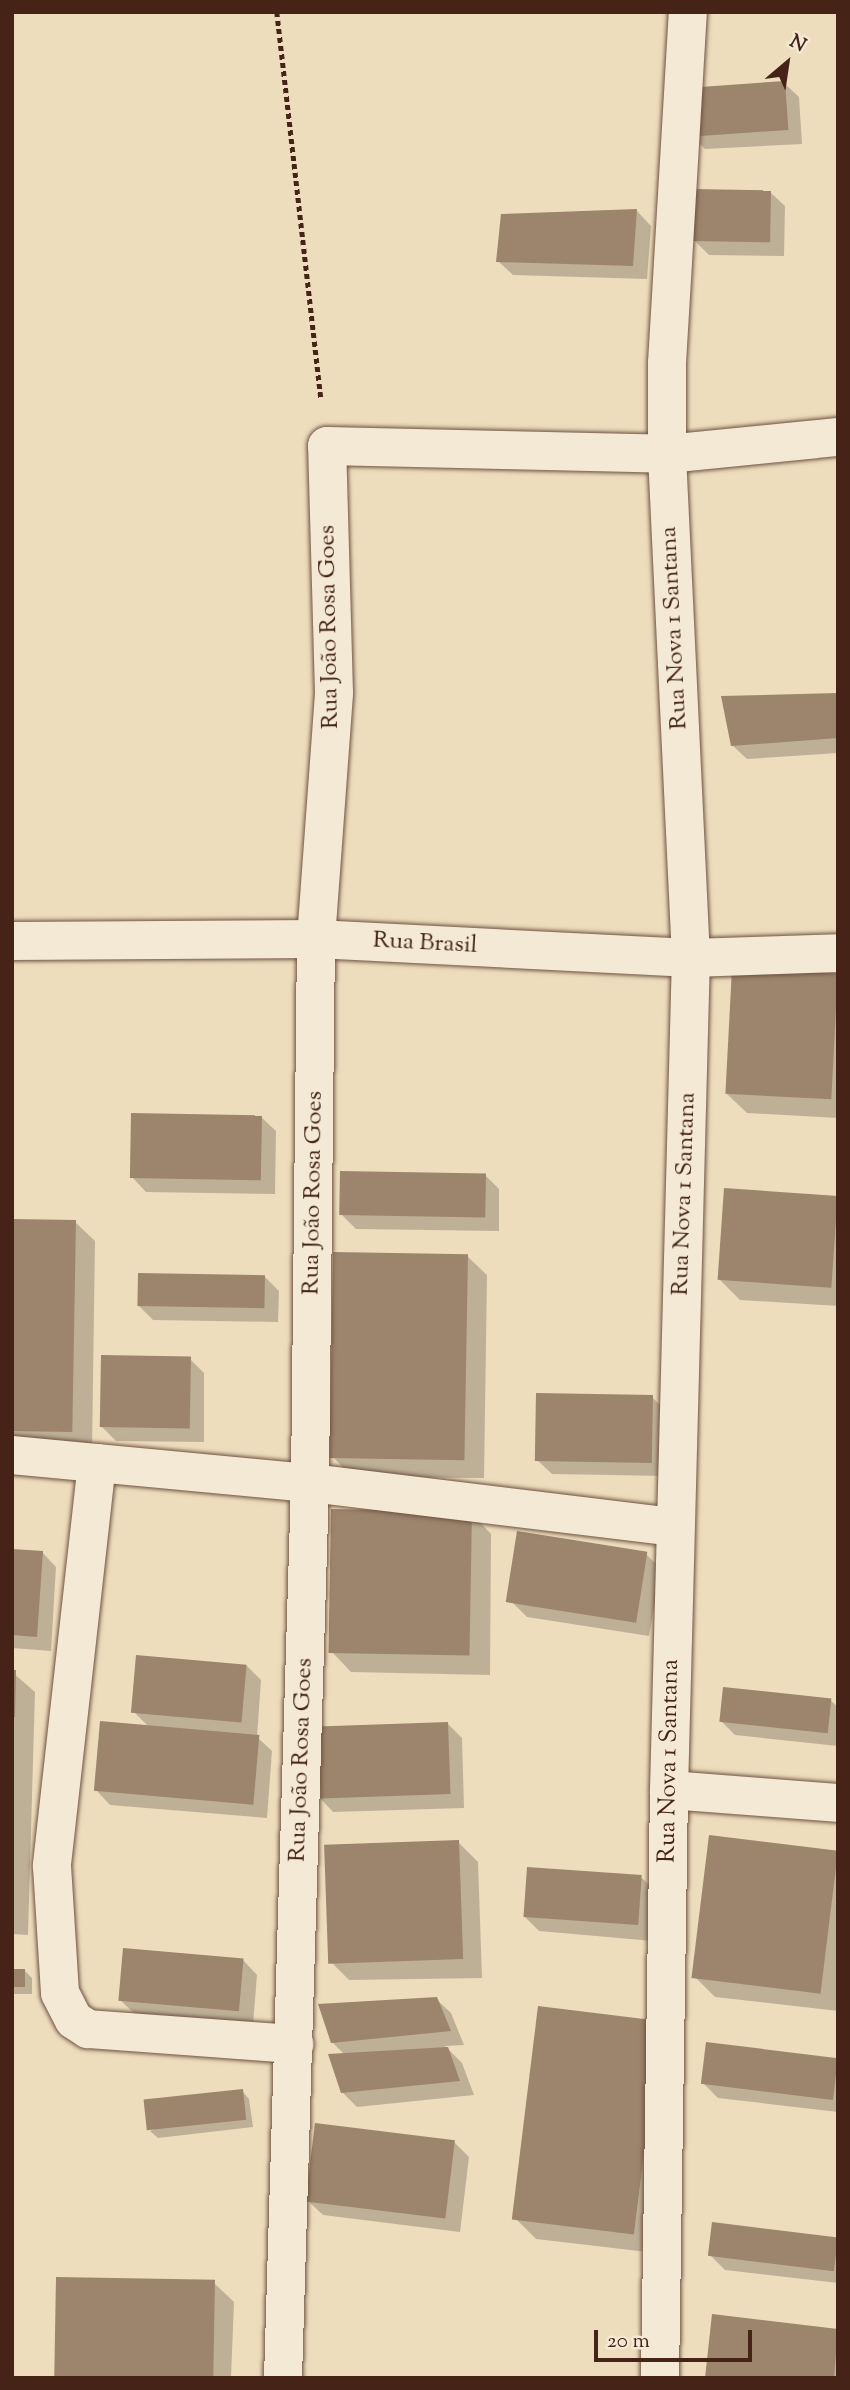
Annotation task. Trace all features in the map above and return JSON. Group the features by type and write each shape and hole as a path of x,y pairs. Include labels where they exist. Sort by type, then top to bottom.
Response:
{"street":[{"name":"Rua Nova 1 Santana","path":"660,2378 669,1790 691,958 667,454 667,363 688,12"},
{"path":"327,446 667,454 838,437"},
{"name":"Rua João Rosa Goes","path":"283,2378 310,1483 316,939 334,693 327,446"},
{"name":"Rua Brasil","path":"12,941 316,939 691,958 838,953"},
{"path":"12,1455 310,1483 675,1527"},
{"path":"97,1463 52,1866 60,1993 74,2020 88,2029 293,2044"},
{"path":"669,1790 838,1804"}],"path":[{"path":"277,12 327,446"}],"building":[{"path":"785,81 788,130 690,137 686,88"},
{"path":"693,189 771,190 770,242 692,241"},
{"path":"637,209 633,266 496,262 501,214"},
{"path":"838,693 838,738 731,746 721,696"},
{"path":"732,968 838,974 831,1099 725,1094"},
{"path":"131,1113 262,1115 261,1180 130,1178"},
{"path":"340,1171 486,1174 485,1218 339,1215"},
{"path":"724,1188 838,1196 831,1288 718,1280"},
{"path":"12,1219 76,1220 72,1432 12,1431"},
{"path":"333,1252 468,1254 464,1460 329,1458"},
{"path":"138,1273 265,1275 264,1308 137,1306"},
{"path":"101,1355 191,1357 190,1429 100,1427"},
{"path":"536,1393 653,1395 652,1463 535,1461"},
{"path":"331,1509 472,1511 469,1655 328,1653"},
{"path":"517,1531 647,1552 636,1623 506,1602"},
{"path":"12,1549 43,1551 37,1637 12,1635"},
{"path":"136,1655 247,1665 242,1722 131,1713"},
{"path":"12,1670 16,1670 15,1717 12,1717"},
{"path":"723,1687 831,1698 828,1733 719,1722"},
{"path":"100,1721 259,1735 253,1805 94,1791"},
{"path":"448,1722 451,1794 321,1798 318,1727"},
{"path":"709,1835 838,1851 820,1994 691,1978"},
{"path":"459,1840 463,1959 328,1964 324,1845"},
{"path":"527,1867 642,1875 638,1925 524,1917"},
{"path":"123,1948 244,1959 239,2011 118,2001"},
{"path":"12,1969 25,1969 25,1987 12,1987"},
{"path":"437,1997 451,2031 331,2043 318,2004"},
{"path":"538,2006 660,2021 634,2234 512,2219"},
{"path":"706,2042 838,2058 833,2100 701,2084"},
{"path":"448,2047 460,2081 341,2093 328,2054"},
{"path":"243,2089 246,2120 147,2130 144,2099"},
{"path":"315,2123 455,2140 445,2219 305,2201"},
{"path":"712,2222 838,2237 834,2271 708,2256"},
{"path":"56,2277 215,2280 213,2378 54,2378"},
{"path":"712,2314 838,2329 834,2378 705,2378"}]}
